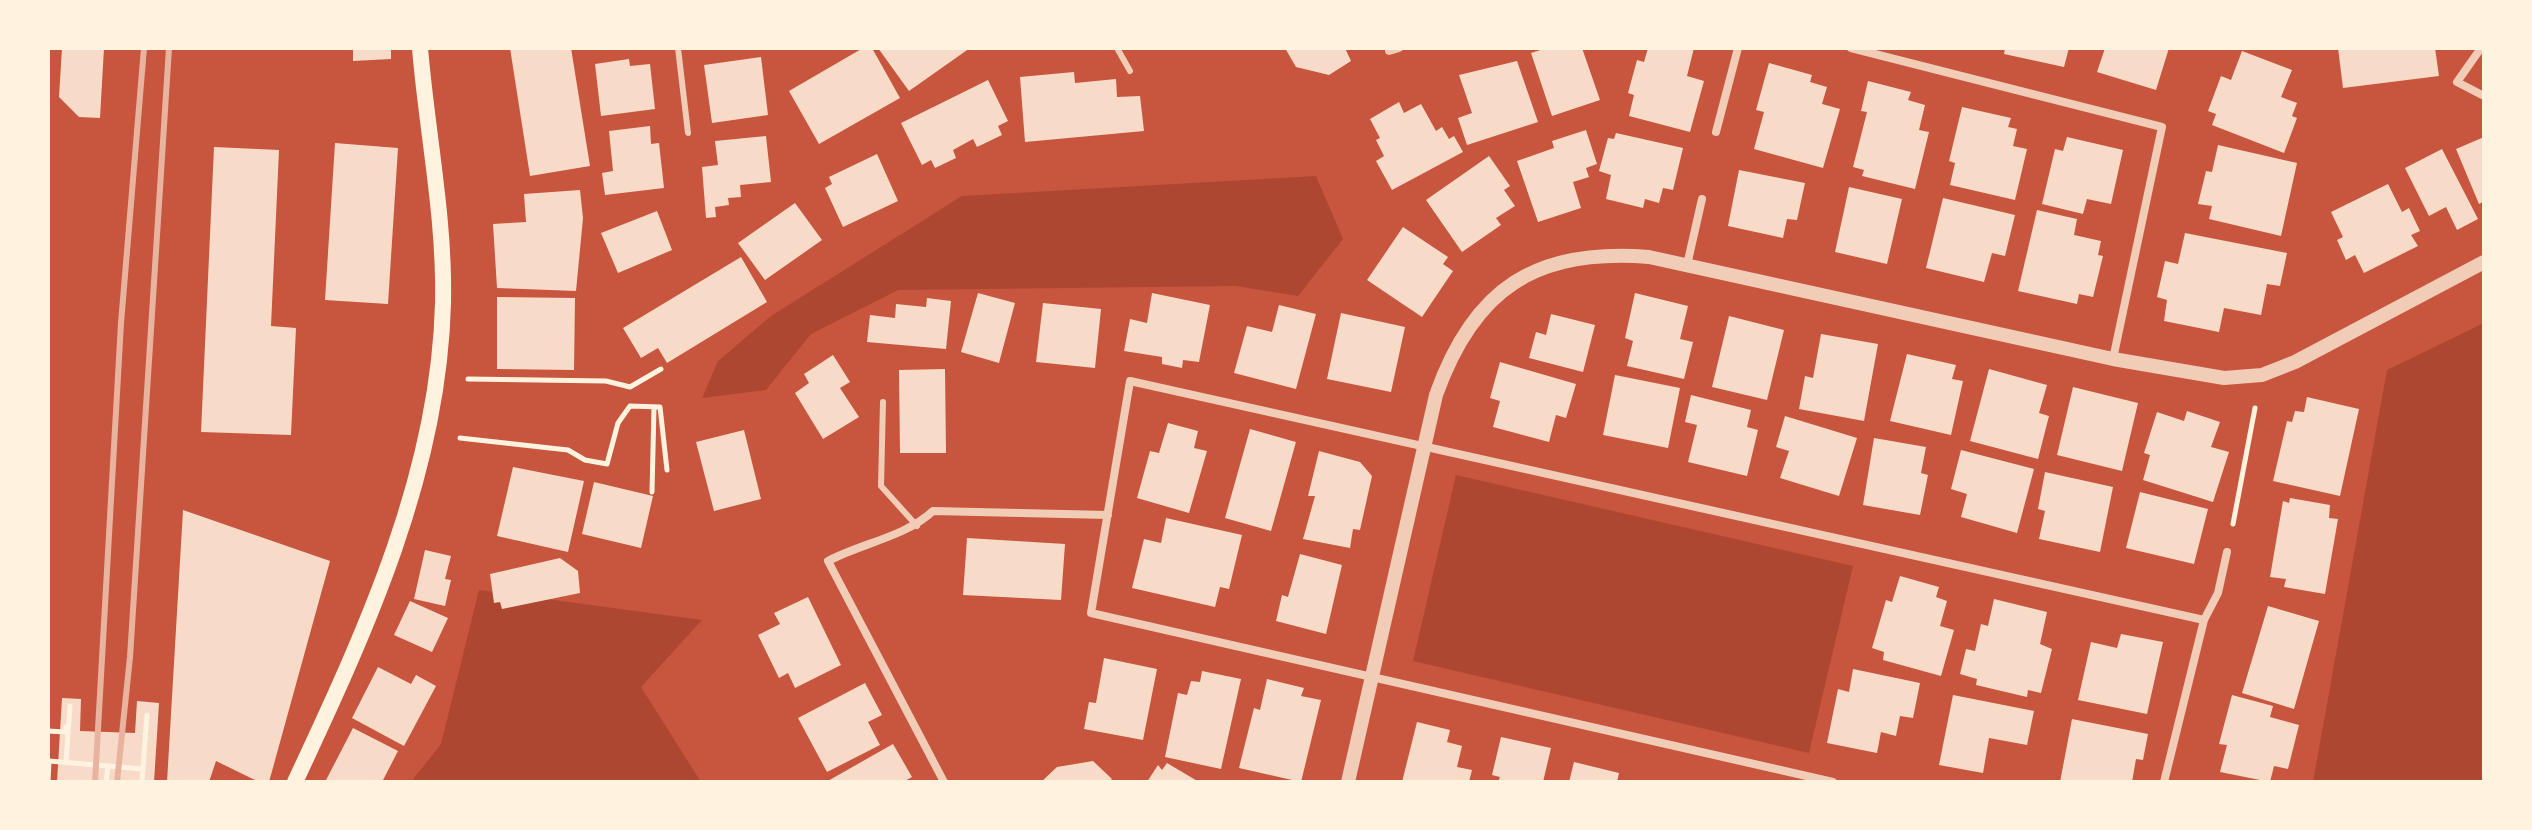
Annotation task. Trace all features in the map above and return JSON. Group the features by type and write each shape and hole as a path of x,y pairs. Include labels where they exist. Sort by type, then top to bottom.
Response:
{"main road":[{"path":"295,782 359,644 405,522 427,436 443,305 442,233 420,48"}],"street":[{"path":"1389,51 1399,48"},
{"path":"1716,132 1738,48"},
{"path":"1851,48 2162,127 2113,359"},
{"path":"2481,48 2457,82 2484,96"},
{"path":"1687,265 1702,199"},
{"path":"1348,782 1436,395 1452,352 1478,313 1514,282 1556,262 1603,253 1649,257 2113,359 2224,378 2262,375 2295,362 2484,262"},
{"path":"1833,782 1091,613 1130,381 2204,620"},
{"path":"944,782 828,561 856,547 917,526 933,511 1108,515"},
{"path":"2164,782 2204,620 2218,593 2227,552"}],"lane":[{"path":"678,48 688,133"},
{"path":"1117,48 1130,71"},
{"path":"883,402 881,486 917,526"}],"path":[{"path":"435,378 606,381 630,387 661,369"},
{"path":"2227,552 2262,375"},
{"path":"501,442 568,450 585,460 607,464 618,423 630,406 660,407 667,470"},
{"path":"652,492 654,407"},
{"path":"48,731 65,732 70,706 66,762"},
{"path":"147,715 144,782 143,769 147,715"},
{"path":"48,782 49,761 143,769"},
{"path":"106,782 108,766"}],"shaded area":[{"path":"1316,176 1343,239 1298,296 1236,286 898,290 811,334 766,390 702,398 718,361 771,316 962,196"},
{"path":"2484,323 2484,782 2313,782 2387,370"},
{"path":"1456,475 1853,566 1809,753 1413,661"},
{"path":"479,590 702,620 641,687 701,782 411,782 441,744"}],"building":[{"path":"62,48 104,48 100,118 79,117 59,97"},
{"path":"353,48 391,48 391,59 353,61"},
{"path":"510,48 571,48 590,166 530,176"},
{"path":"863,48 872,48 900,98 819,144 789,91"},
{"path":"878,48 970,48 909,91"},
{"path":"1285,48 1345,48 1351,61 1329,75 1296,67"},
{"path":"1547,48 1582,48 1600,100 1552,116 1531,53"},
{"path":"1648,48 1694,48 1687,76 1704,81 1690,132 1629,116 1634,95 1628,93 1637,60 1644,62"},
{"path":"2005,48 2069,48 2064,67 2004,54"},
{"path":"2105,48 2169,48 2156,90 2097,72"},
{"path":"2338,48 2435,48 2439,76 2343,88"},
{"path":"2242,51 2292,70 2281,97 2297,103 2292,116 2297,118 2284,153 2212,125 2216,114 2208,111 2221,76 2231,80"},
{"path":"761,57 768,115 712,123 704,65"},
{"path":"629,59 630,66 650,64 655,109 601,116 595,64"},
{"path":"1517,61 1538,122 1467,145 1458,118 1472,113 1459,75"},
{"path":"1769,63 1812,75 1810,82 1827,87 1822,104 1840,109 1823,168 1754,149 1764,112 1756,110"},
{"path":"1074,72 1075,83 1116,79 1117,97 1140,96 1144,131 1025,142 1020,77"},
{"path":"988,80 1008,121 998,126 1002,135 977,147 973,139 953,150 956,158 935,168 931,160 922,165 901,123"},
{"path":"1868,81 1911,92 1908,100 1925,105 1919,130 1929,132 1915,189 1862,176 1864,170 1853,167 1867,112 1861,111"},
{"path":"1399,102 1404,113 1421,104 1436,131 1442,127 1449,139 1454,136 1463,152 1392,190 1376,161 1384,156 1376,140 1380,138 1370,119"},
{"path":"1962,107 2011,118 2008,127 2017,129 2013,146 2027,149 2015,200 1950,185 1955,163 1949,161"},
{"path":"650,126 651,144 659,143 664,188 605,195 602,173 613,171 609,131"},
{"path":"1586,130 1597,164 1586,168 1589,177 1573,182 1581,208 1538,222 1517,161 1554,148 1552,141"},
{"path":"1616,133 1683,148 1673,190 1663,188 1659,203 1645,199 1643,208 1606,199 1611,175 1599,171 1608,138 1614,139"},
{"path":"766,136 771,182 740,185 741,197 728,198 729,205 715,207 716,217 706,218 702,167 718,165 715,141"},
{"path":"2067,137 2123,150 2111,204 2087,199 2083,214 2042,204 2055,149 2063,151"},
{"path":"2484,137 2484,201 2479,204 2456,149"},
{"path":"335,143 398,148 388,304 325,300"},
{"path":"2218,145 2297,163 2281,236 2209,219 2212,206 2198,204 2206,171 2212,172"},
{"path":"214,147 279,150 271,326 296,328 291,435 201,432"},
{"path":"2442,149 2478,219 2457,230 2446,207 2429,216 2405,168"},
{"path":"877,154 898,201 843,227 825,188 832,184 829,177"},
{"path":"1489,156 1510,186 1504,190 1515,206 1496,218 1501,225 1462,252 1426,200"},
{"path":"1739,170 1805,183 1797,220 1787,219 1783,238 1728,226"},
{"path":"2388,184 2402,212 2409,208 2420,231 2411,235 2418,246 2364,273 2355,255 2346,260 2337,240 2343,237 2331,212"},
{"path":"1849,187 1902,199 1887,264 1835,252"},
{"path":"580,190 583,218 576,291 497,288 493,224 526,222 524,194"},
{"path":"1943,198 2015,215 2005,256 1992,253 1984,282 1926,268"},
{"path":"795,203 822,240 765,280 738,243"},
{"path":"2037,210 2077,219 2074,235 2101,241 2098,255 2103,256 2093,297 2079,294 2077,304 2018,291"},
{"path":"657,211 672,250 618,273 601,233"},
{"path":"1403,227 1448,257 1443,264 1453,271 1422,317 1367,280"},
{"path":"2185,233 2287,253 2280,286 2267,284 2261,315 2224,308 2219,332 2164,321 2167,300 2157,297 2165,261 2178,264"},
{"path":"741,257 767,302 667,363 658,348 641,358 623,328"},
{"path":"978,293 1015,303 999,363 961,352"},
{"path":"1152,293 1210,305 1199,362 1183,360 1182,368 1162,364 1162,357 1124,351 1130,319 1147,323"},
{"path":"1635,293 1688,306 1680,339 1693,342 1684,379 1627,366 1633,341 1625,338"},
{"path":"497,297 575,298 574,370 497,369"},
{"path":"927,298 951,301 946,349 867,342 870,315 895,318 896,304 926,307"},
{"path":"1043,303 1101,309 1095,368 1036,362"},
{"path":"1279,305 1316,314 1296,389 1234,373 1247,326 1272,332"},
{"path":"1341,313 1405,327 1391,392 1327,379"},
{"path":"1551,314 1595,325 1583,372 1529,358 1536,332 1546,335"},
{"path":"1729,316 1784,330 1767,400 1712,387"},
{"path":"1821,334 1878,344 1864,421 1799,409 1805,376 1813,378"},
{"path":"1907,354 1956,365 1952,379 1963,381 1951,435 1890,421"},
{"path":"833,355 850,382 840,388 859,417 823,439 795,393 809,383 804,374"},
{"path":"1500,362 1576,384 1566,418 1556,415 1549,442 1493,427 1500,401 1490,398"},
{"path":"945,369 946,453 900,453 899,370"},
{"path":"1989,369 2047,385 2039,413 2049,416 2038,459 1970,441"},
{"path":"1615,375 1680,388 1668,448 1603,435"},
{"path":"2073,387 2138,403 2122,471 2057,455"},
{"path":"1691,395 1751,410 1747,427 1758,430 1747,476 1688,462 1697,425 1685,422"},
{"path":"2307,397 2359,409 2340,496 2273,481 2287,421 2292,422 2295,411 2304,412"},
{"path":"2187,411 2220,422 2211,447 2229,452 2213,502 2143,480 2150,455 2144,453 2157,412 2184,421"},
{"path":"1785,416 1857,438 1839,496 1780,478 1789,451 1776,447"},
{"path":"1168,423 1198,431 1194,448 1207,451 1189,513 1137,498 1150,451 1159,453"},
{"path":"1250,429 1296,442 1271,531 1225,518"},
{"path":"744,430 761,499 714,511 696,442"},
{"path":"1874,438 1926,447 1921,473 1928,475 1920,515 1863,505"},
{"path":"1961,450 2034,469 2017,533 1961,517 1967,494 1951,489"},
{"path":"1319,451 1360,462 1372,476 1360,530 1353,529 1350,548 1303,539 1315,496 1308,496"},
{"path":"513,467 584,481 568,552 497,536"},
{"path":"2045,472 2113,487 2100,552 2039,539 2045,511 2038,509"},
{"path":"594,482 653,496 641,548 582,534"},
{"path":"2140,492 2208,509 2194,564 2126,548"},
{"path":"2290,498 2330,505 2329,518 2338,519 2325,594 2284,587 2286,579 2270,577 2283,501 2289,503"},
{"path":"183,510 330,561 269,782 259,782 216,761 209,782 167,782"},
{"path":"1166,518 1242,535 1229,589 1220,587 1215,607 1132,588 1144,539 1161,543"},
{"path":"967,538 1065,544 1061,600 963,595"},
{"path":"425,550 451,556 445,579 451,580 445,606 414,599"},
{"path":"1300,554 1342,565 1326,634 1276,621 1282,595 1288,597"},
{"path":"560,558 578,571 580,593 502,609 500,602 494,603 490,574"},
{"path":"1900,576 1939,587 1936,597 1947,601 1940,626 1954,630 1941,676 1883,660 1884,652 1872,648 1886,600 1892,602"},
{"path":"808,597 841,665 795,688 788,673 779,678 758,635 780,624 774,613"},
{"path":"1994,599 2047,612 2040,644 2052,649 2041,693 2028,690 2027,697 1976,685 1977,679 1960,674 1966,649 1975,651 1981,624 1988,626"},
{"path":"410,601 448,618 432,652 394,635"},
{"path":"2268,606 2319,621 2294,709 2242,693"},
{"path":"2121,634 2163,642 2147,714 2078,700 2091,642 2117,648"},
{"path":"1104,658 1157,669 1143,740 1084,729 1089,702 1096,703"},
{"path":"378,667 411,684 416,675 436,686 404,746 352,718"},
{"path":"1853,669 1920,683 1913,718 1900,716 1896,736 1881,732 1877,753 1827,743 1838,689 1849,692"},
{"path":"1202,671 1241,679 1221,769 1165,757 1178,693 1187,695 1191,681 1200,682"},
{"path":"1267,679 1304,688 1301,696 1321,700 1301,782 1239,768 1254,708 1260,710"},
{"path":"865,683 882,715 868,722 880,745 827,772 798,718"},
{"path":"1953,695 2034,711 2027,745 1989,738 1983,773 1939,765"},
{"path":"2232,695 2273,706 2270,717 2299,725 2288,769 2274,766 2270,782 2220,772 2227,745 2219,744"},
{"path":"62,698 81,699 80,731 135,733 137,701 159,703 154,782 57,782"},
{"path":"2072,719 2148,734 2143,760 2136,759 2132,782 2060,782"},
{"path":"1417,722 1450,730 1447,742 1462,746 1457,767 1472,770 1469,782 1402,782"},
{"path":"353,728 398,751 382,782 325,782"},
{"path":"1501,737 1551,748 1543,782 1498,782 1500,777 1492,775"},
{"path":"893,744 912,777 903,782 826,782"},
{"path":"1093,761 1112,779 1109,782 1041,782 1057,767"},
{"path":"1574,762 1619,773 1617,782 1569,782"},
{"path":"1167,763 1199,782 1147,782 1158,765 1162,770"}],"railway":[{"path":"95,782 121,323 144,48"},
{"path":"117,782 130,657 169,48"}]}
